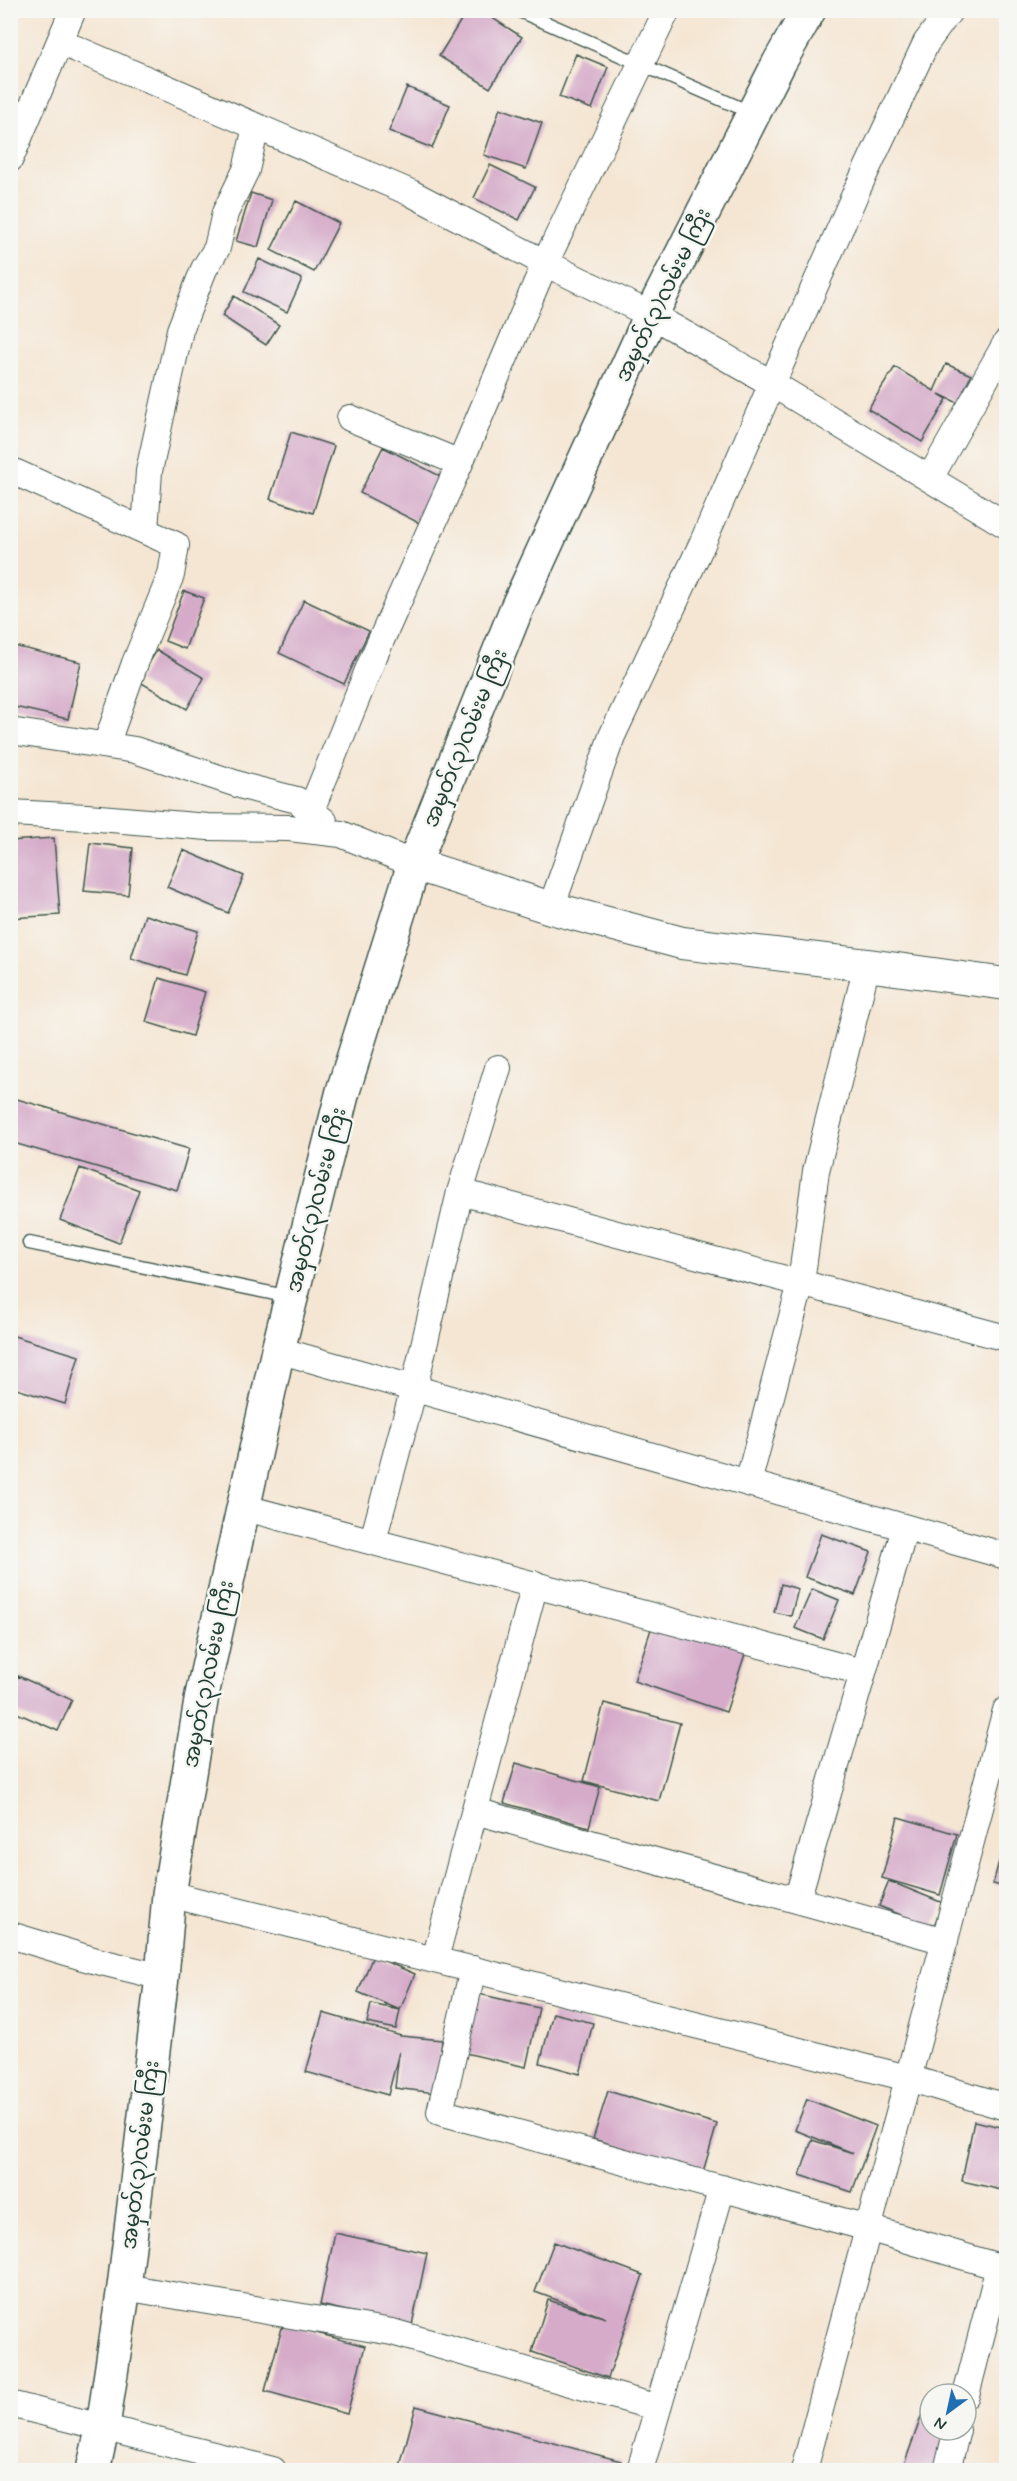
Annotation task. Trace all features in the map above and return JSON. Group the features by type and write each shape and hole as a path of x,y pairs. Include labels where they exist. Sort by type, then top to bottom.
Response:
{"main road":[{"name":"အမှတ်(၃)လမ်းမ ကြီး","path":"93,2470 103,2426 124,2287 162,1977 169,1894 202,1695 278,1350 343,1091 414,864 516,610 651,315 753,114 809,10"}],"street":[{"path":"10,159 73,10"},
{"path":"311,810 374,656 460,463 545,263 667,10"},
{"path":"551,908 612,736 702,544 851,203 926,43 950,10"},
{"path":"60,42 411,193 651,315 771,383 1006,525"},
{"path":"145,531 150,471 180,330 204,269 216,248 225,213 246,170 256,127"},
{"path":"930,478 1006,343"},
{"path":"350,418 460,463"},
{"path":"10,470 176,545 171,575 135,663 106,745"},
{"path":"10,731 135,750 246,787 297,800 341,834"},
{"path":"10,813 87,816 208,827 290,828 341,834 414,864 551,908 682,943 1005,981"},
{"path":"748,1483 801,1283 816,1172 867,964"},
{"path":"373,1540 414,1388 460,1192 498,1068"},
{"path":"460,1192 1006,1338"},
{"path":"278,1350 1006,1556"},
{"path":"242,1506 862,1672"},
{"path":"797,1900 905,1528"},
{"path":"435,1959 536,1584"},
{"path":"804,2470 1006,1710"},
{"path":"475,1811 945,1941"},
{"path":"169,1894 908,2078 1006,2108"},
{"path":"10,1935 93,1960 162,1977"},
{"path":"473,1969 440,2112 868,2228 1003,2268 970,2382"},
{"path":"640,2470 722,2188"},
{"path":"124,2287 392,2332 658,2408"},
{"path":"10,2404 273,2470"},
{"path":"946,2470 954,2442"}],"lane":[{"path":"517,10 753,114"},
{"path":"29,1243 291,1297"}],"building":[{"path":"467,10 480,10 522,37 490,88 439,56"},
{"path":"576,54 608,67 592,109 559,97"},
{"path":"407,87 450,105 432,148 389,131"},
{"path":"500,108 542,123 526,169 484,155"},
{"path":"490,165 535,187 519,220 474,198"},
{"path":"251,193 272,200 258,247 236,241"},
{"path":"296,201 339,223 314,272 271,250"},
{"path":"259,259 302,279 287,312 244,292"},
{"path":"234,296 279,325 266,345 222,316"},
{"path":"946,364 971,375 958,403 939,394 947,399 922,442 868,409 895,367 934,391"},
{"path":"291,432 334,446 313,513 270,499"},
{"path":"383,447 444,478 421,524 360,493"},
{"path":"184,591 204,598 185,649 165,641"},
{"path":"304,600 369,631 344,684 279,653"},
{"path":"10,605 15,606 11,621 10,621"},
{"path":"10,645 81,662 68,719 10,706"},
{"path":"157,650 204,678 187,709 138,681"},
{"path":"54,838 60,915 10,918 10,841"},
{"path":"90,843 133,848 128,895 84,891"},
{"path":"183,850 244,876 228,913 167,887"},
{"path":"145,915 198,931 185,975 131,958"},
{"path":"159,978 205,992 192,1036 146,1022"},
{"path":"10,1097 189,1149 177,1190 10,1142"},
{"path":"80,1168 139,1190 119,1243 60,1220"},
{"path":"14,1336 79,1356 65,1404 10,1387 10,1349"},
{"path":"821,1534 871,1552 855,1595 805,1577"},
{"path":"781,1584 798,1589 791,1616 774,1612"},
{"path":"812,1589 839,1600 823,1639 795,1628"},
{"path":"655,1617 747,1648 726,1712 634,1681"},
{"path":"18,1676 72,1700 58,1731 10,1710 10,1691"},
{"path":"604,1703 680,1723 659,1801 584,1781"},
{"path":"516,1763 600,1787 589,1827 504,1803"},
{"path":"898,1817 957,1834 940,1895 882,1878"},
{"path":"1006,1835 1006,1887 993,1884"},
{"path":"889,1881 943,1903 933,1928 879,1906"},
{"path":"373,1956 415,1974 400,2010 358,1992"},
{"path":"479,1994 539,2008 526,2067 465,2053"},
{"path":"371,2004 400,2010 396,2029 367,2023"},
{"path":"323,2013 401,2036 442,2040 436,2093 395,2088 399,2052 388,2095 306,2072"},
{"path":"553,2013 593,2023 580,2074 540,2063"},
{"path":"608,2091 717,2124 703,2172 593,2139"},
{"path":"807,2099 876,2126 852,2192 800,2175 812,2140 853,2153 795,2130"},
{"path":"974,2121 1006,2128 1006,2158 1002,2180 1006,2169 1006,2191 962,2181"},
{"path":"335,2233 427,2253 412,2325 320,2305"},
{"path":"554,2242 643,2275 608,2378 532,2352 548,2300 606,2318 535,2292"},
{"path":"283,2324 365,2346 347,2414 265,2391"},
{"path":"416,2406 621,2461 619,2470 399,2470"},
{"path":"918,2426 918,2442 946,2442 936,2470 902,2470"}]}
